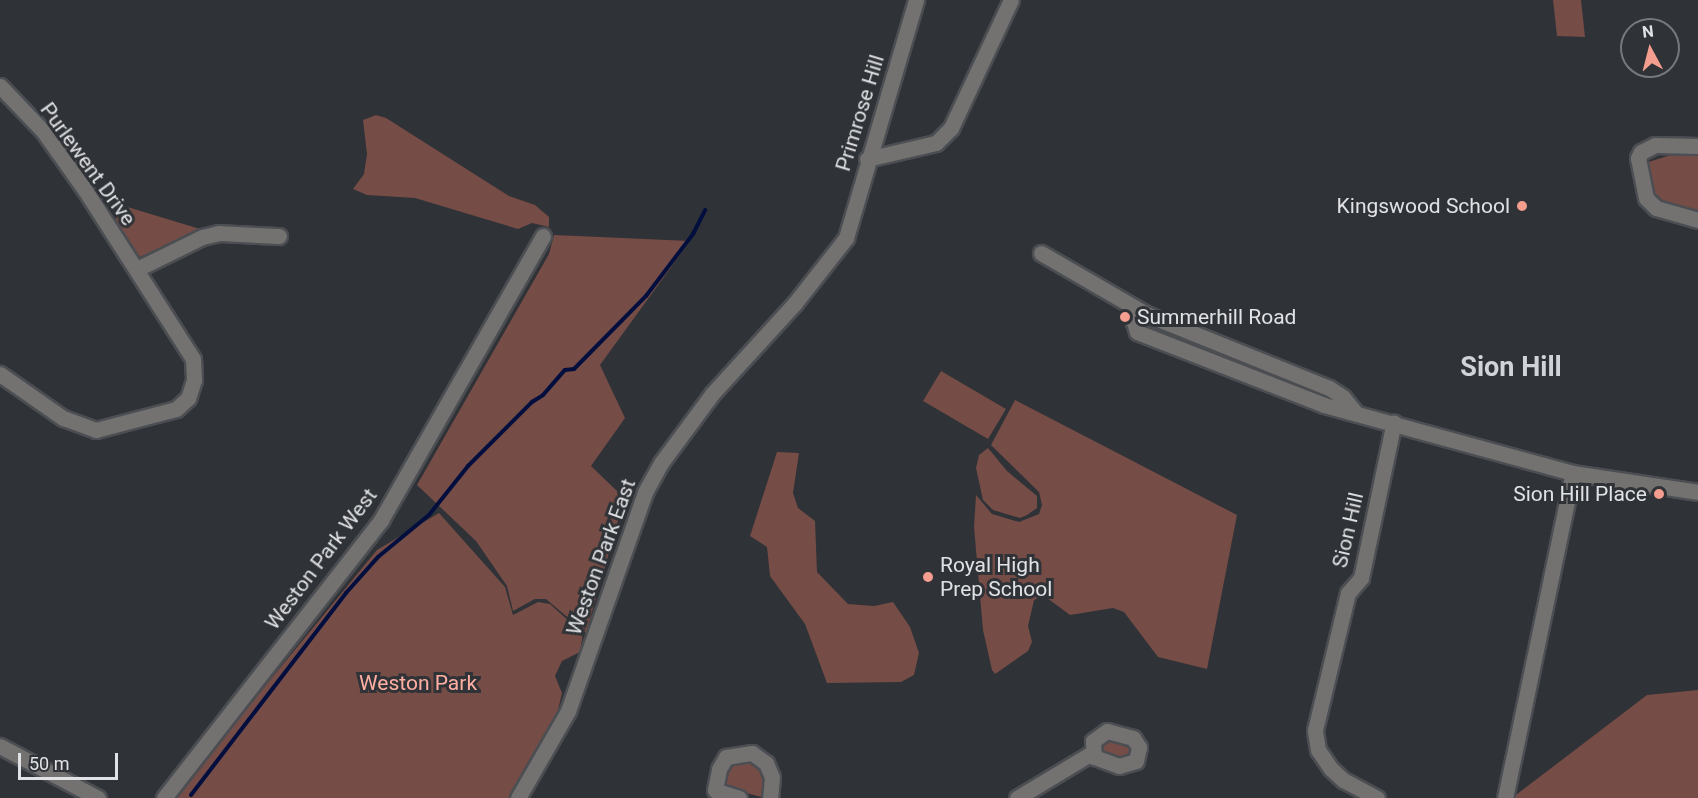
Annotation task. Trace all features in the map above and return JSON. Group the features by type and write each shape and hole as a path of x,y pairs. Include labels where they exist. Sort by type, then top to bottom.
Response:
{"street":[{"name":"Primrose Hill","path":"846,238 867,159 916,0"},
{"path":"867,159 936,143 951,128 1011,0"},
{"name":"Purlewent Drive","path":"0,86 43,131 137,269 193,359 194,380 188,398 176,409 96,430 63,418 0,374"},
{"path":"1698,147 1655,145 1641,152 1638,158 1646,198 1656,208 1698,220"},
{"path":"137,269 202,237 219,233 263,227 279,236"},
{"name":"Weston Park West","path":"164,798 381,520 543,236"},
{"name":"Weston Park East","path":"518,798 568,711 645,492 661,464 712,394 795,303 846,238"},
{"path":"1041,254 1148,315 1134,322 1137,332 1324,405 1394,422 1573,473 1698,492"},
{"name":"Sion Hill","path":"1377,798 1344,780 1331,769 1317,750 1315,730 1348,593 1361,578 1394,422"},
{"path":"1505,798 1573,473"},
{"path":"0,746 98,798"},
{"path":"739,798 715,790 719,768 726,757 752,753 766,763 772,777 770,798"},
{"path":"1017,798 1092,753"}],"green space":[{"path":"1553,0 1581,0 1585,37 1557,36"},
{"path":"376,115 386,118 509,196 535,205 549,217 549,227 532,223 518,229 415,198 367,195 353,189 364,174 367,154 363,120"},
{"path":"1674,154 1698,156 1698,212 1669,206 1647,190 1645,163"},
{"path":"101,199 200,229 140,257"},
{"path":"554,235 690,241 600,365 625,418 591,466 617,491 620,514 586,633 546,599 535,599 513,611 507,586 476,541 417,485 549,254"},
{"path":"941,371 1006,409 988,439 923,401"},
{"path":"1015,400 1237,515 1207,669 1158,657 1124,612 1113,608 1070,615 1043,595 1034,600 1028,626 1032,642 1028,651 995,674 992,670 983,630 974,527 976,495 992,514 1019,522 1039,514 1042,505 1039,492 991,445"},
{"path":"988,448 1007,471 1037,496 1037,508 1027,515 1020,518 993,510 983,500 976,468 979,455"},
{"path":"777,452 799,453 793,493 798,508 815,521 817,572 848,604 874,606 893,602 910,627 919,653 914,675 901,682 827,683 805,624 770,576 767,547 750,536"},
{"name":"Weston Park","path":"439,513 505,587 513,615 538,602 550,604 583,634 580,652 562,661 555,676 562,693 556,719 511,798 173,798 377,550"},
{"path":"1698,690 1698,798 1512,798 1647,695"},
{"path":"1120,736 1136,748 1127,762 1099,756 1100,737"},
{"path":"751,759 762,766 767,778 765,798 721,786 729,762"}],"waterway":[{"path":"191,795 346,593 378,557 429,515 468,466 532,402 543,395 565,370 574,369 646,296 693,234 705,210"}],"place":[{"name":"Kingswood School","path":"1522,206"},
{"name":"Summerhill Road","path":"1125,317"},
{"name":"Sion Hill Place","path":"1659,494"},
{"name":"Royal High Prep School","path":"928,577"}],"district":[{"name":"Sion Hill","path":"1511,368"}]}
